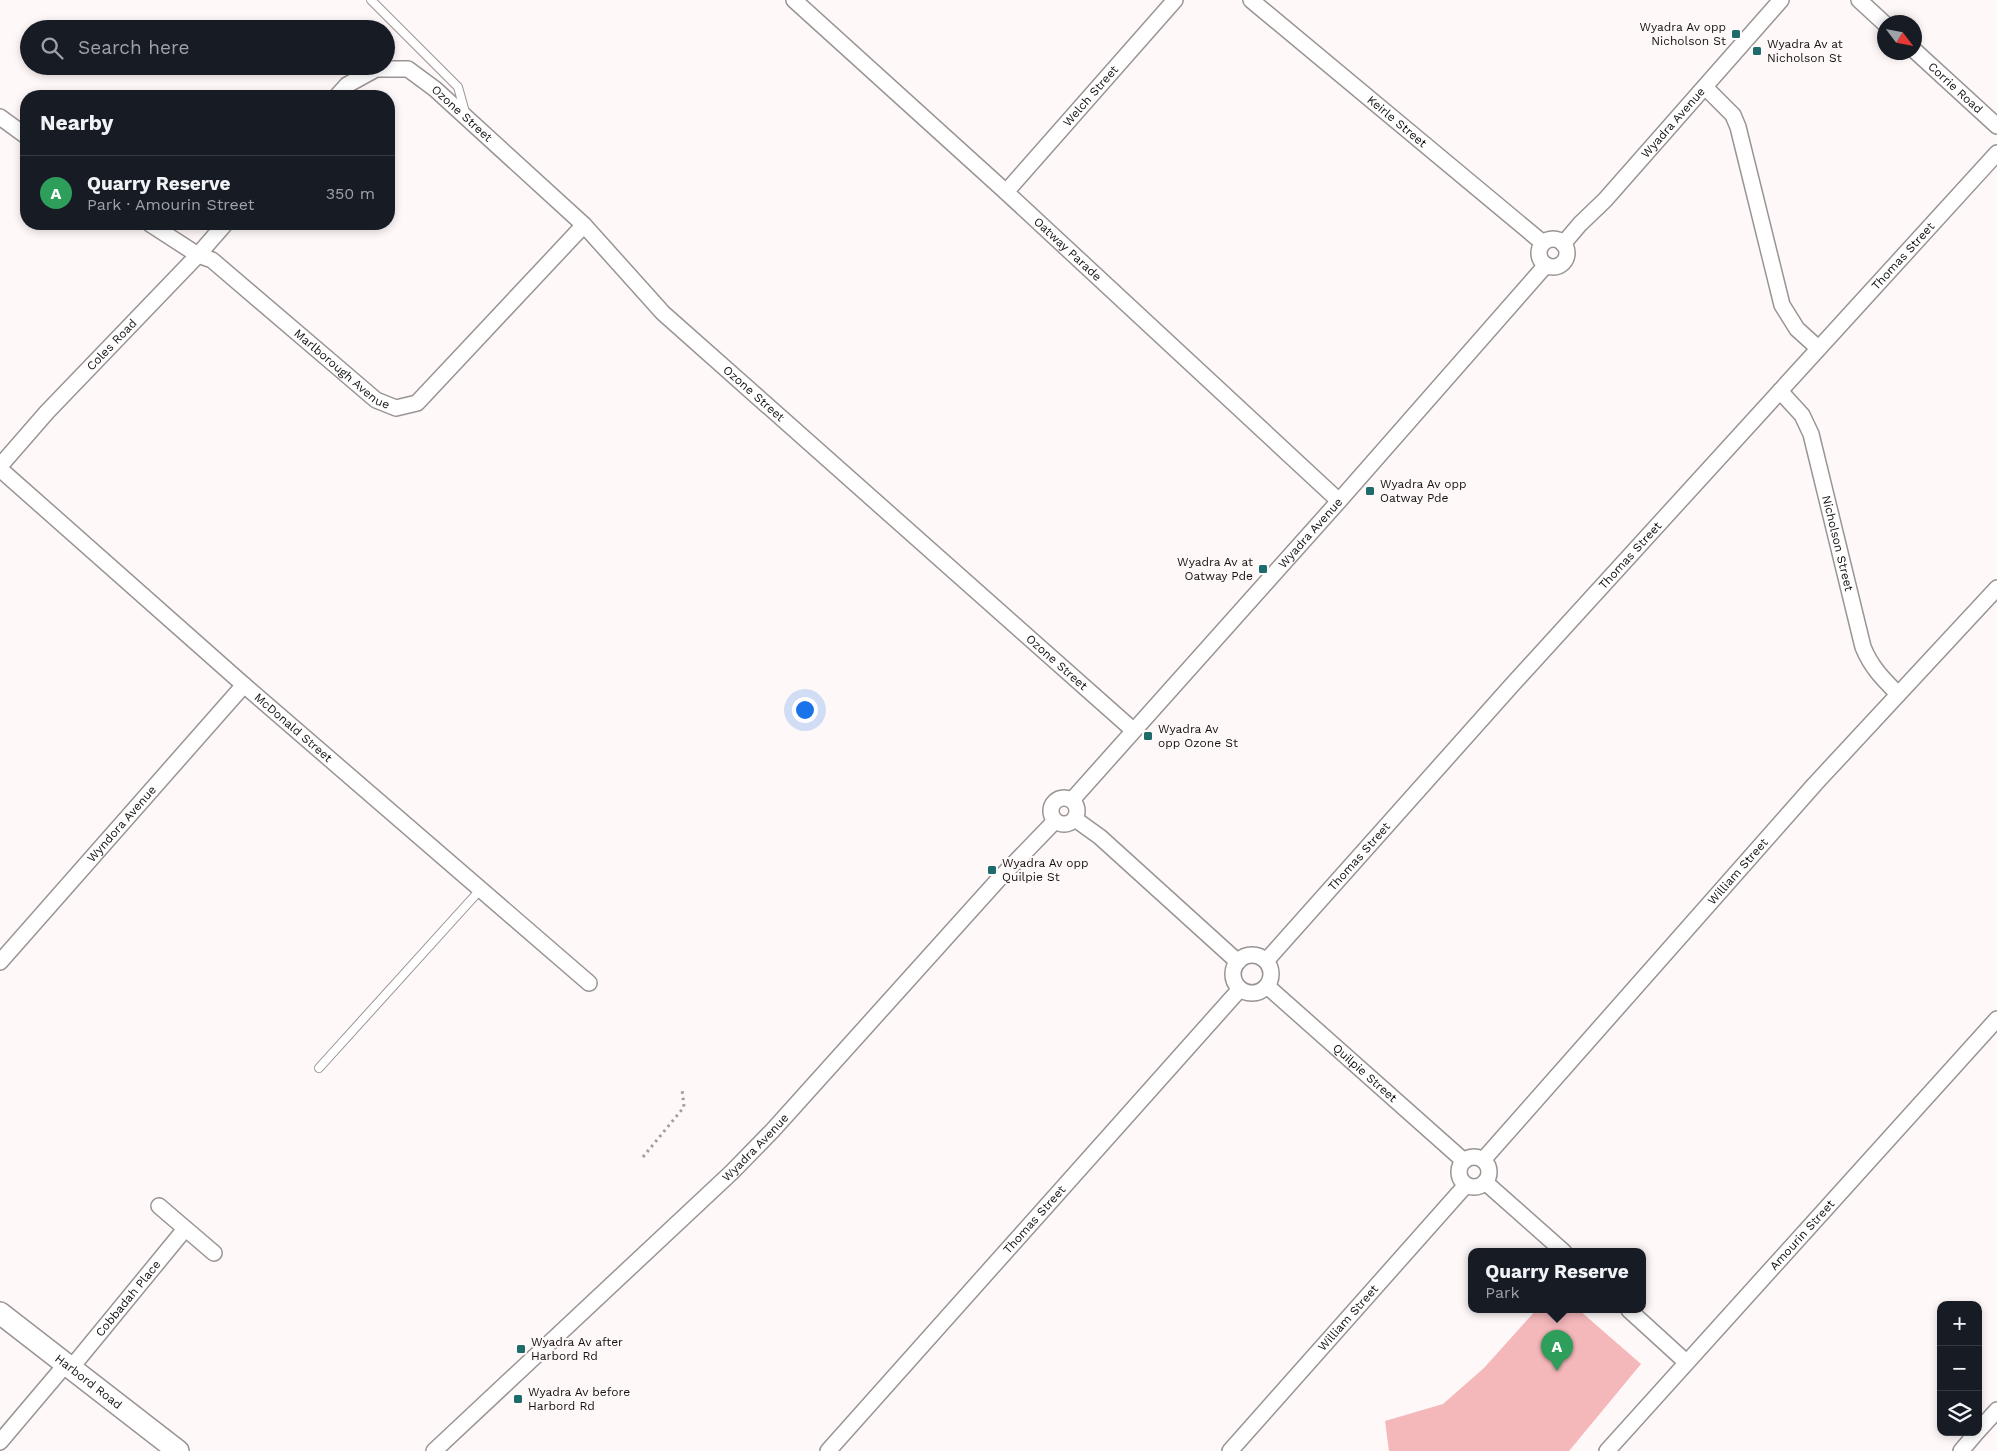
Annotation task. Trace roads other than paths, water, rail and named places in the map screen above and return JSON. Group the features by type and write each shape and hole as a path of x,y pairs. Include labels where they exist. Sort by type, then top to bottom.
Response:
{"main road":[{"name":"Harbord Road","path":"0,1312 178,1451"}],"street":[{"name":"Oatway Parade","path":"794,0 1006,192 1339,501"},
{"name":"Welch Street","path":"1006,192 1175,0"},
{"name":"Keirle Street","path":"1251,0 1543,244"},
{"name":"Wyadra Avenue","path":"1563,244 1781,0"},
{"path":"1859,0 1877,17"},
{"name":"Corrie Road","path":"1922,57 1997,126"},
{"name":"Ozone Street","path":"395,69 408,69 435,89 584,225 663,313 1133,730"},
{"name":"Ozone Street","path":"342,90 347,85 365,75"},
{"path":"1705,87 1733,115 1738,127 1782,305 1797,329 1818,348"},
{"path":"0,117 20,132"},
{"name":"Thomas Street","path":"1266,962 1519,678 1997,153"},
{"name":"Marlborough Avenue","path":"160,230 198,254 212,260 376,400 396,408 417,403 584,225"},
{"name":"Coles Road","path":"0,466 47,412 220,230"},
{"path":"1554,239 1563,244 1566,252 1562,263 1554,267 1546,265 1539,255 1543,244 1554,239"},
{"name":"Wyadra Avenue","path":"1072,800 1339,501 1546,265"},
{"name":"Nicholson Street","path":"1780,391 1802,414 1811,434 1863,647 1870,664 1878,675 1898,694"},
{"name":"McDonald Street","path":"0,469 244,686 589,983"},
{"name":"William Street","path":"1483,1160 1815,784 1997,588"},
{"name":"Wyndora Avenue","path":"0,962 244,686"},
{"path":"1064,798 1072,800 1078,811 1075,819 1072,822 1063,824 1055,821 1051,813 1052,804 1055,800 1064,798"},
{"path":"1075,819 1100,837 1238,962"},
{"name":"Wyadra Avenue","path":"434,1451 678,1225 760,1144 998,880 1055,821"},
{"path":"1255,956 1266,962 1271,971 1271,976 1263,991 1251,994 1240,989 1234,979 1235,967 1238,962 1243,958 1255,956"},
{"name":"Quilpie Street","path":"1267,986 1464,1161"},
{"name":"Thomas Street","path":"828,1451 1240,989"},
{"name":"Amourin Street","path":"1607,1451 1997,1019"},
{"path":"1475,1157 1483,1160 1489,1170 1485,1182 1476,1187 1466,1184 1459,1174 1464,1161 1475,1157"},
{"path":"1485,1182 1559,1248"},
{"name":"William Street","path":"1230,1451 1466,1184"},
{"path":"159,1206 214,1253"},
{"name":"Cobbadah Place","path":"0,1442 68,1366 185,1228"},
{"path":"1632,1313 1686,1362"},
{"path":"1982,1427 1997,1410"},
{"path":"1961,1451 1974,1436"}],"lane":[{"path":"371,0 391,20"},
{"path":"395,24 458,87 466,117"},
{"path":"319,1068 480,890"}],"place":[{"name":"Wyadra Av opp Nicholson St","path":"1736,34"},
{"name":"Wyadra Av at Nicholson St","path":"1757,51"},
{"name":"Wyadra Av opp Oatway Pde","path":"1370,491"},
{"name":"Wyadra Av at Oatway Pde","path":"1263,569"},
{"name":"Wyadra Av opp Ozone St","path":"1148,736"},
{"name":"Wyadra Av opp Quilpie St","path":"992,870"},
{"name":"Wyadra Av after Harbord Rd","path":"521,1349"},
{"name":"Quarry Reserve","path":"1557,1371"},
{"name":"Wyadra Av before Harbord Rd","path":"518,1399"}]}
